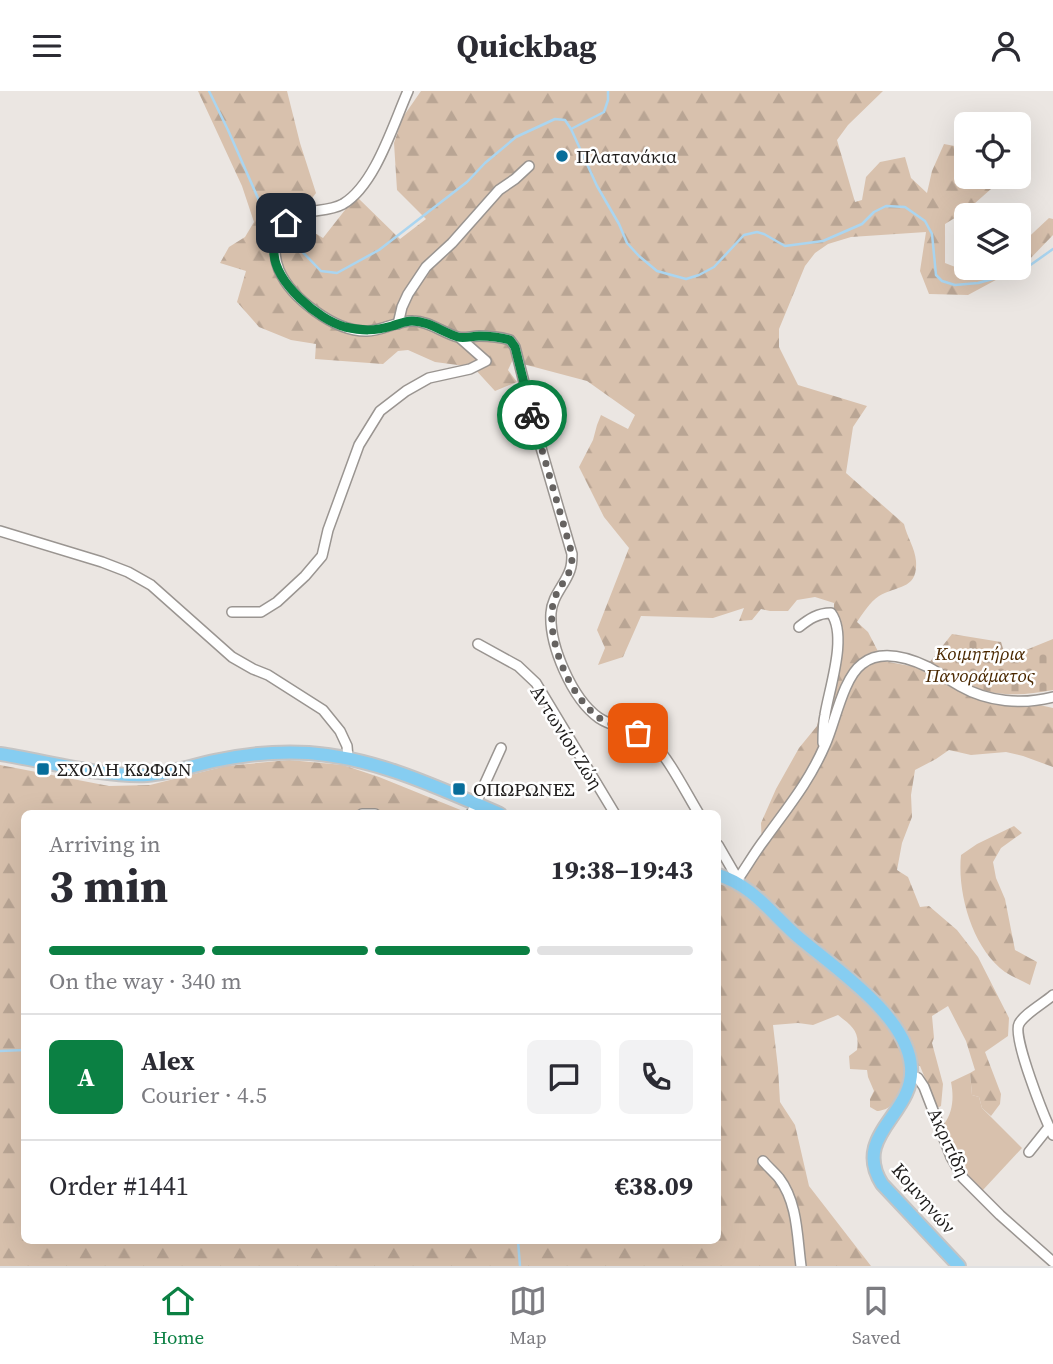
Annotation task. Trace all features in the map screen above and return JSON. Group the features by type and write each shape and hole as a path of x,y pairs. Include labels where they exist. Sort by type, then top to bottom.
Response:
{"main road":[{"path":"0,754 90,770 142,775 234,757 267,753 306,753 348,758 395,771 473,808"},
{"path":"721,876 740,883 755,895 789,929 879,1007 903,1039 911,1061 911,1075"},
{"name":"Κομνηνών","path":"911,1075 900,1106 877,1140 873,1155 874,1169 882,1184 959,1266"}],"street":[{"path":"232,612 261,612 277,602 322,557 328,530 359,445 380,411 429,377 470,369 486,361 460,338 417,321 405,321 366,331 341,326 324,317 293,291 276,263 276,241 281,229 292,218 313,210 341,205 363,187 374,171 408,91"},
{"path":"398,324 408,294 426,267 452,243 499,190 529,166"},
{"path":"460,338 502,338 510,340 515,347 572,554 571,569 553,600 551,615 553,638 562,666 579,698 599,718 641,733 654,745 697,810"},
{"path":"0,531 102,562 151,585 232,657 268,675 323,710 343,736 348,758"},
{"path":"799,627 821,613 831,613 836,620 836,662 824,719 822,752"},
{"name":"Αντωνίου Ζώη","path":"478,644 518,666 536,683 613,810"},
{"path":"740,883 738,879 801,792 822,752 849,679 860,665 874,657 887,656 928,667 963,688 993,699 1053,697"},
{"path":"473,808 501,748"},
{"path":"721,850 740,883"},
{"path":"1029,1152 1051,1131 1024,1058 1018,1026 1022,1020 1051,1001"},
{"name":"Ακριτίδη","path":"911,1075 918,1078 924,1087 947,1147 963,1178 1053,1262"},
{"path":"763,1161 786,1188 792,1205 801,1266"}],"green space":[{"path":"198,91 287,91 316,193 295,221 323,238 356,196 400,239 426,219 397,190 394,143 403,117 421,91 883,91 848,125 837,140 855,202 862,200 866,177 880,162 905,157 911,178 927,193 932,171 944,144 954,146 954,189 991,189 975,203 954,203 954,218 945,224 945,263 954,266 954,280 996,280 968,295 929,294 920,271 926,232 851,237 828,244 815,253 805,266 779,329 779,347 798,385 867,406 853,427 846,473 904,524 914,552 916,570 910,582 876,598 857,622 868,632 883,661 916,667 963,693 994,704 1035,704 1053,708 1053,767 1006,752 971,755 949,750 915,770 911,795 912,817 902,843 897,870 908,877 920,907 929,906 957,930 978,957 1009,1018 1008,1036 985,1052 1001,1094 1000,1104 991,1116 982,1108 979,1097 972,1095 970,1073 975,1070 966,1041 948,1006 932,1016 932,1043 943,1084 941,1106 937,1108 920,1066 906,1067 898,1094 889,1107 877,1111 870,1107 874,1091 867,1070 850,1069 849,1056 857,1050 856,1033 838,1015 813,1025 773,1025 780,1102 795,1125 809,1186 871,1266 0,1266 0,765 109,786 150,785 226,766 289,760 343,765 461,810 21,810 21,1244 721,1244 721,884 745,894 743,875 762,849 761,823 799,748 817,726 831,663 834,603 815,597 797,600 788,611 761,609 752,620 739,621 744,608 713,618 641,616 623,657 598,665 605,648 597,630 629,548 604,517 579,467 593,440 601,415 628,429 635,415 587,381 523,364 515,355 508,370 517,382 495,391 473,367 435,362 408,350 398,351 383,364 315,359 316,344 291,340 259,327 237,302 246,271 220,263 229,247 245,237 254,222 242,186"},
{"path":"1049,218 1053,219 1053,235 1031,258 1031,235"},
{"name":"Κοιμητήρια Πανοράματος","path":"952,634 1001,642 1006,658 1053,639 1053,690 1002,694 974,687 945,673 929,663"},
{"path":"1014,826 1022,833 1001,848 993,862 1005,899 1015,950 1037,962 1030,985 1005,972 984,950 965,903 960,870 961,855"},
{"path":"970,1073 972,1095 979,1097 982,1108 1022,1148 982,1191 960,1164 944,1124 952,1104 951,1082"}],"waterway":[{"path":"209,91 261,205 279,227"},
{"path":"571,129 604,112 608,91"},
{"path":"283,232 321,271 337,273 379,250 467,182 516,137 555,119 565,120 571,129 627,243 657,271 686,279 714,267 744,235 757,232 785,246 823,241 862,224 874,212 886,206 905,207 925,221 932,234 936,275 942,281 955,285 978,283 1022,271 1053,249"},
{"path":"0,1051 21,1050"},
{"path":"518,1244 520,1266"}],"way so far":[{"path":"532,415 572,554 571,569 553,600 551,615 553,638 562,666 579,698 599,718 638,733"}],"place":[{"name":"Πλατανάκια","path":"562,156"},
{"name":"ΣΧΟΛΗ ΚΩΦΩΝ","path":"43,769"},
{"name":"ΟΠΩΡΩΝΕΣ","path":"459,789"}],"route":[{"path":"286,223 276,241 276,263 288,285 311,307 341,326 366,331 405,321 417,321 460,338 489,336 510,340 515,347 532,415"}]}
